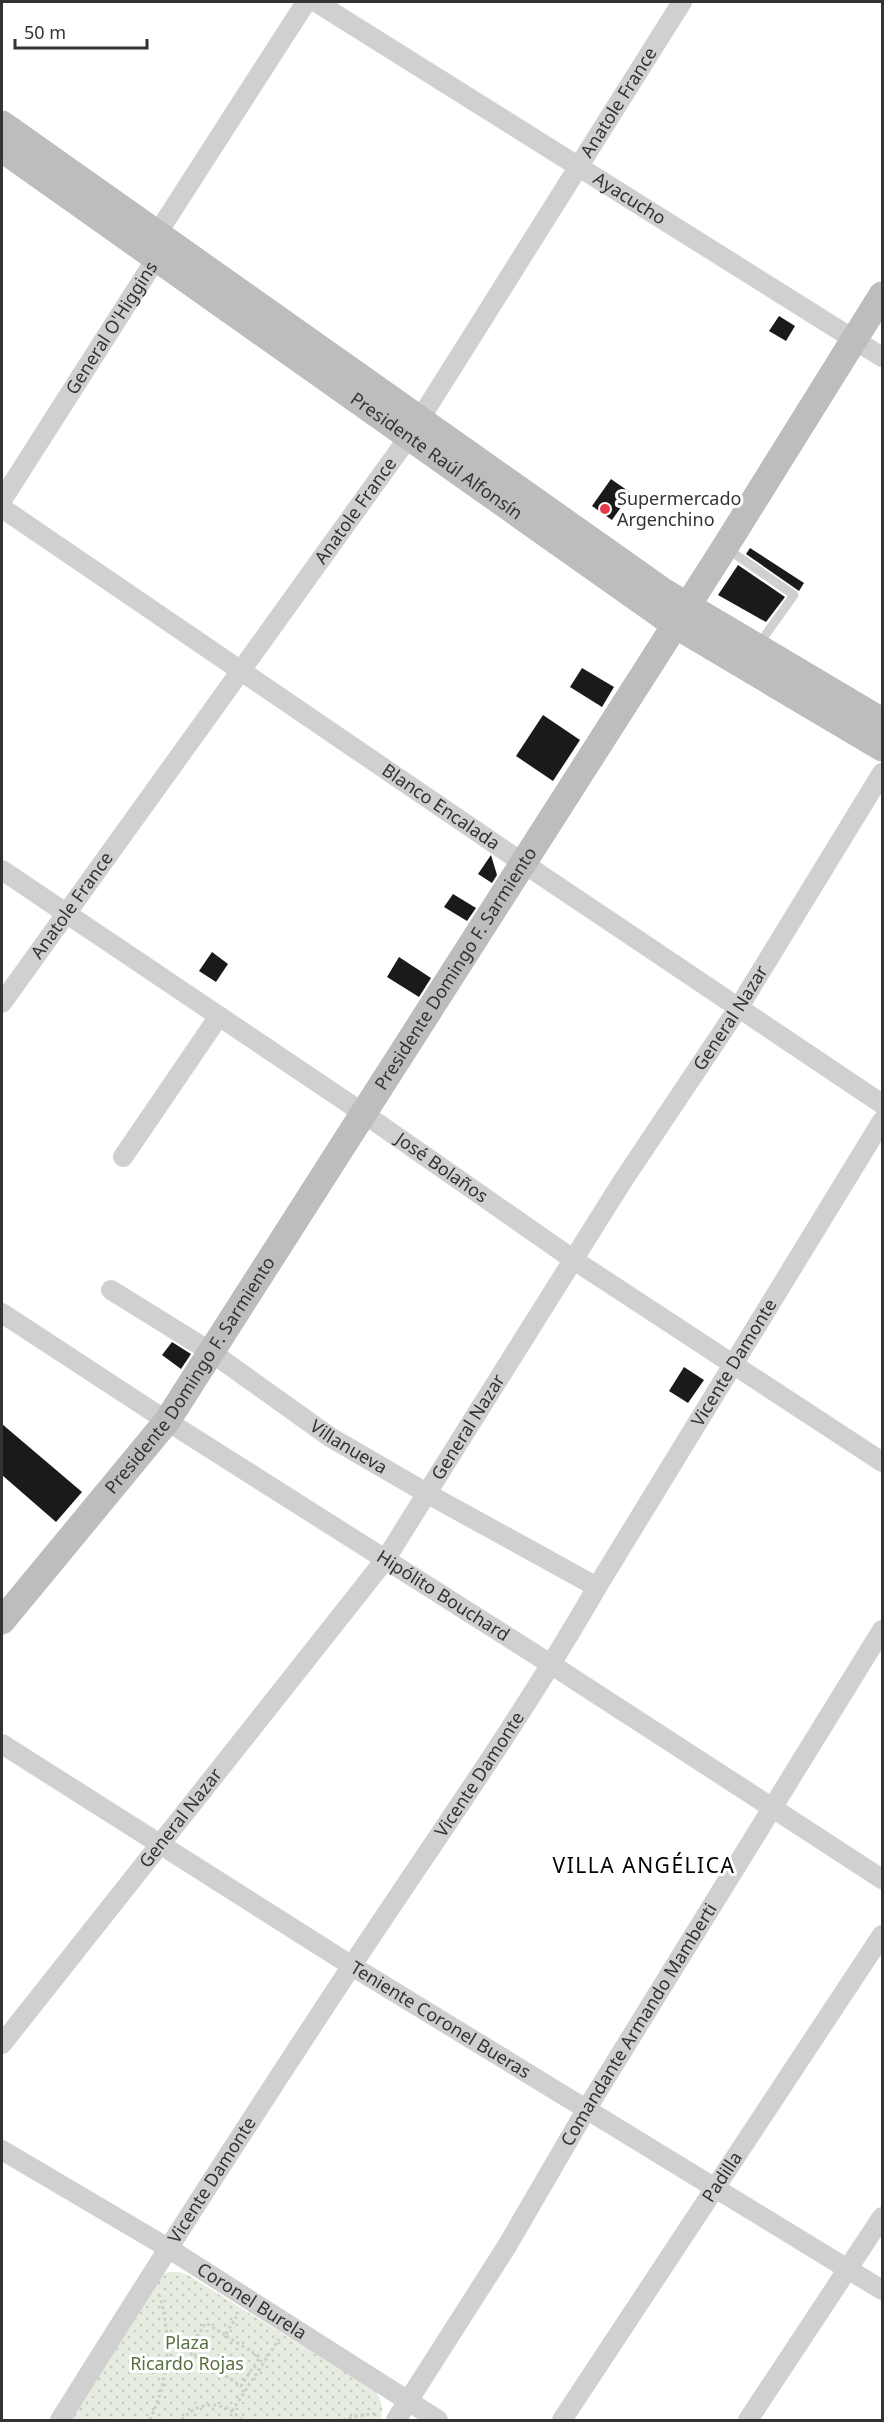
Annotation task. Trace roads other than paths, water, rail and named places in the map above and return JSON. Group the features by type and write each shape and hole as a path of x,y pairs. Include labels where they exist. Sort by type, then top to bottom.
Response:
{"main road":[{"name":"Presidente Raúl Alfonsín","path":"2,124 157,246 413,428 680,615 882,748"},
{"name":"Presidente Raúl Alfonsín","path":"2,148 157,246"},
{"name":"Presidente Domingo F. Sarmiento","path":"2,1621 167,1421 680,615 725,548 882,295"},
{"name":"Presidente Raúl Alfonsín","path":"680,615 757,645 882,721"}],"street":[{"name":"General O'Higgins","path":"2,500 306,2"},
{"name":"Ayacucho","path":"316,2 882,357"},
{"name":"Anatole France","path":"2,1003 413,428 682,2"},
{"name":"Blanco Encalada","path":"2,508 240,672 882,1104"},
{"name":"General Nazar","path":"2,2044 385,1560 622,1182 739,1007 882,773"},
{"name":"José Bolaños","path":"2,870 363,1113 574,1260 882,1462"},
{"path":"123,1157 219,1016"},
{"name":"Vicente Damonte","path":"60,2421 168,2248 552,1665 597,1587 882,1121"},
{"name":"Villanueva","path":"111,1290 211,1352 330,1437 597,1587"},
{"name":"Hipólito Bouchard","path":"2,1313 882,1879"},
{"name":"Comandante Armando Mamberti","path":"402,2411 507,2246 586,2110 882,1630"},
{"name":"Teniente Coronel Bueras","path":"2,1744 352,1966 882,2290"},
{"name":"Padilla","path":"562,2421 882,1935"},
{"name":"Coronel Burela","path":"2,2150 168,2248 288,2324 402,2411 438,2421"},
{"path":"748,2421 882,2217"}],"lane":[{"path":"725,548 794,595 757,645"}],"place":[{"name":"Supermercado Argenchino","path":"605,509"}],"district":[{"name":"VILLA ANGÉLICA","path":"644,1866"}],"park label":[{"name":"Plaza Ricardo Rojas","path":"187,2353"}]}
